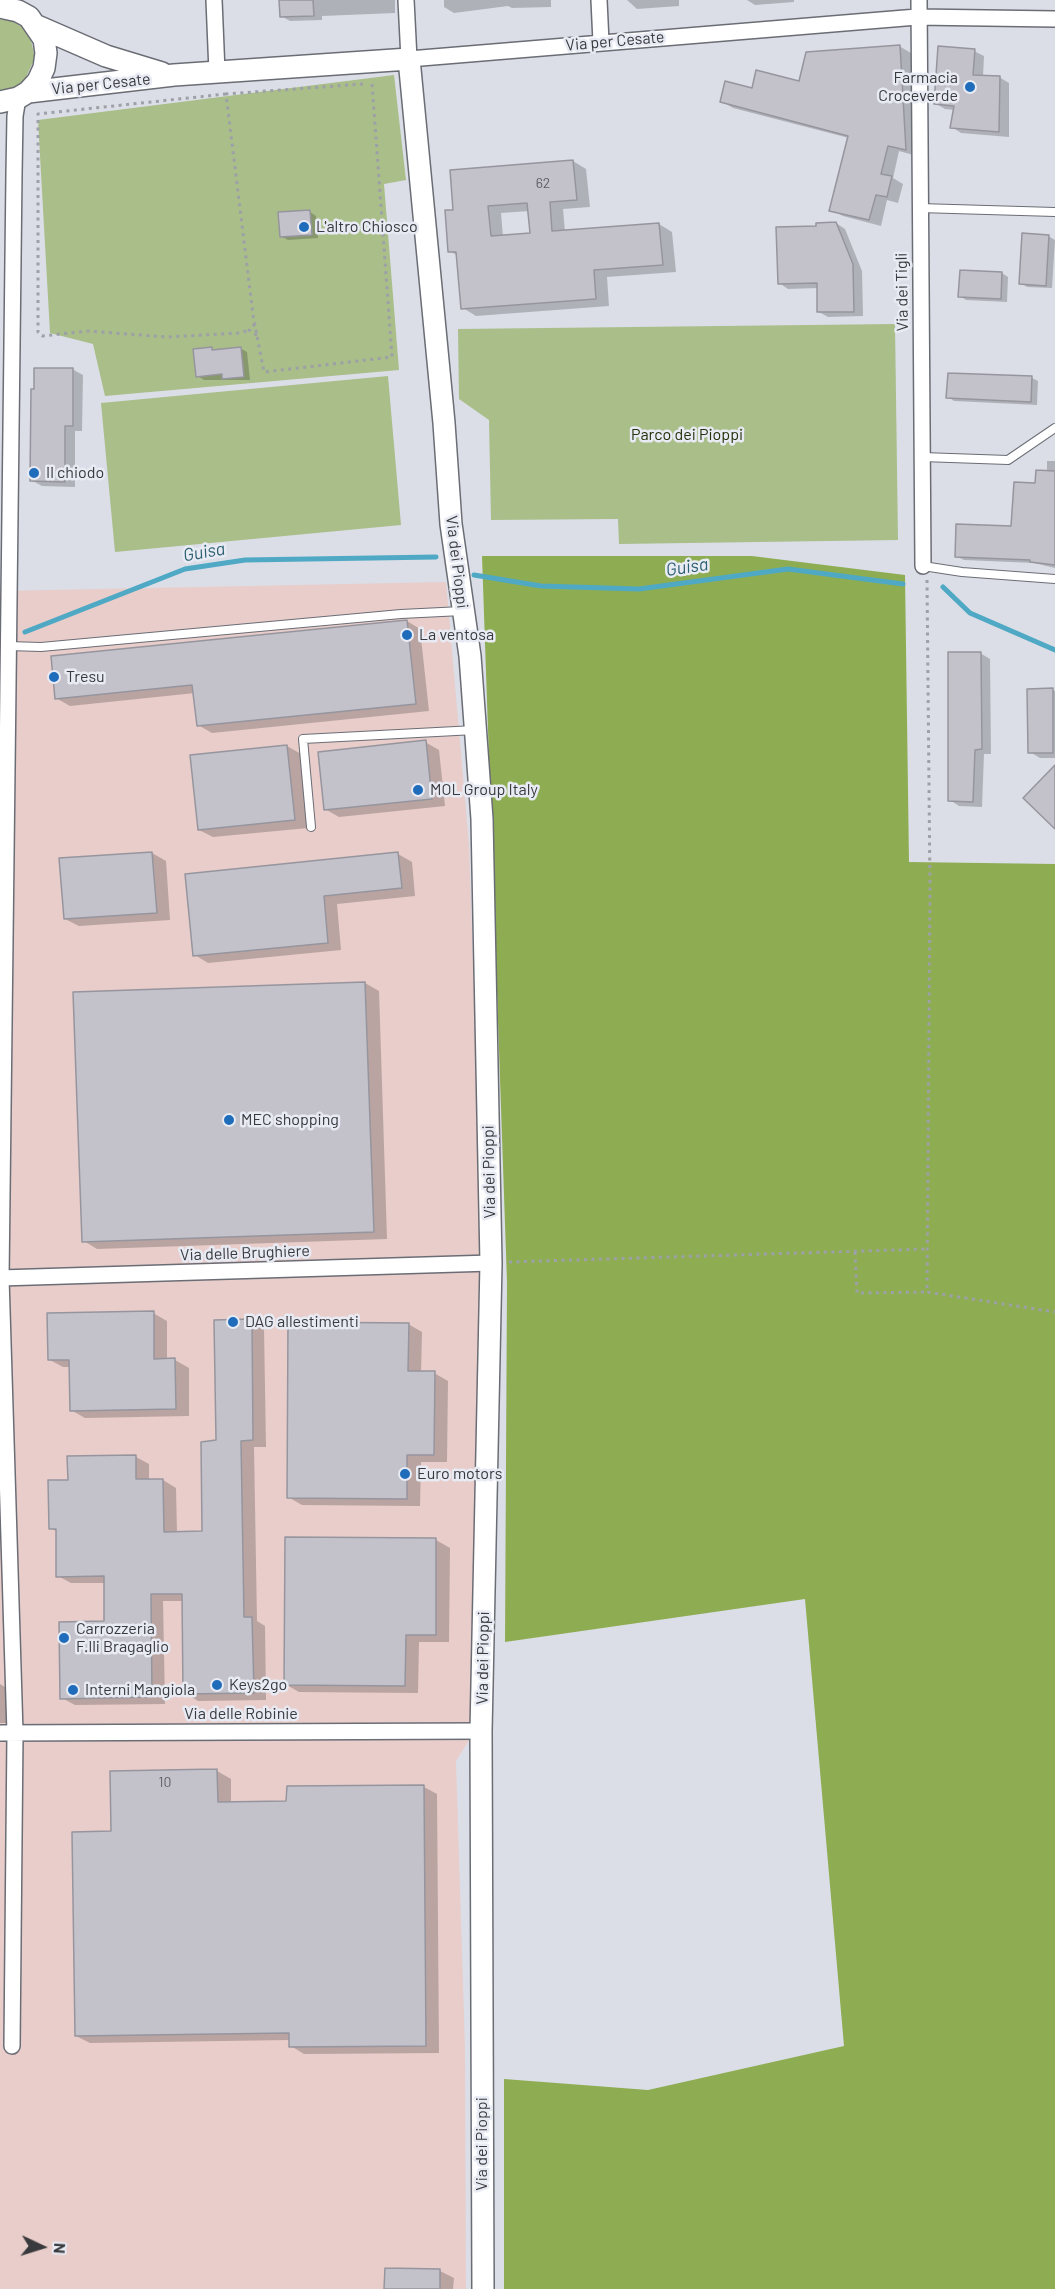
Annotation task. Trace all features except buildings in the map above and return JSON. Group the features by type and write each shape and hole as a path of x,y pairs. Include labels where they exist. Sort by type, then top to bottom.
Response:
{"street":[{"path":"214,0 218,72"},
{"path":"406,0 409,59"},
{"path":"599,0 601,42"},
{"name":"Via dei Tigli","path":"919,0 917,17 922,566"},
{"name":"Via per Cesate","path":"2,5 18,11 37,26 106,56 174,75"},
{"name":"Via per Cesate","path":"16,97 174,75 409,59 917,17 1055,19"},
{"path":"12,2046 1,1278 8,646 5,494 16,97 38,81 44,68 46,53 44,39 37,26"},
{"name":"Via dei Pioppi","path":"409,59 444,423 451,524 477,730 483,819 491,1263 481,1731 483,2289"},
{"name":"Via delle Brughiere","path":"1,1278 491,1263"},
{"name":"Via delle Robinie","path":"8,1733 481,1731"}],"lane":[{"path":"919,208 1055,213"},
{"path":"922,457 1008,460 1055,428"},
{"path":"922,566 962,572 1055,579"},
{"path":"8,646 41,647 401,614 463,611"},
{"path":"311,827 303,739 477,730"}],"path":[{"path":"255,324 249,330 240,333 167,337 88,331 42,336 38,332 38,114 226,94 381,82"},
{"path":"226,94 255,324 264,372 392,357 371,83"},
{"path":"249,330 259,337"},
{"path":"922,566 928,585 930,876 927,1292"},
{"path":"491,1263 927,1249"},
{"path":"855,1252 857,1293 927,1292 1055,1312"}],"shaded area":[{"path":"446,582 469,845 482,1233 473,1734 456,1761 465,2049 466,2289 0,2289 0,591"}],"green space":[{"path":"0,19 12,21 22,27 30,36 35,58 25,79 16,87 4,90 0,90"},
{"path":"394,75 406,180 384,184 399,370 105,396 93,344 50,333 38,120"},
{"name":"Parco dei Pioppi","path":"895,324 898,540 619,544 618,519 491,520 489,420 459,399 458,329"},
{"path":"388,376 401,525 115,552 101,403"},
{"path":"482,556 752,556 905,575 909,862 1055,864 1055,2289 504,2289 504,2079 648,2090 844,2046 805,1599 505,1642 507,1282"}],"waterway":[{"name":"Guisa","path":"25,632 185,569 245,560 436,557"},
{"name":"Guisa","path":"474,575 541,586 639,589 788,569 903,584"},
{"name":"Guisa","path":"943,587 970,613 1055,650"}],"place":[{"name":"Farmacia Croceverde","path":"970,87"},
{"name":"L'altro Chiosco","path":"304,227"},
{"name":"Il chiodo","path":"34,473"},
{"name":"La ventosa","path":"407,635"},
{"name":"Tresu","path":"54,677"},
{"name":"MOL Group Italy","path":"418,790"},
{"name":"MEC shopping","path":"229,1120"},
{"name":"DAG allestimenti","path":"233,1322"},
{"name":"Euro motors","path":"405,1474"},
{"name":"Carrozzeria F.lli Bragaglio","path":"64,1638"},
{"name":"Keys2go","path":"217,1685"},
{"name":"Interni Mangiola","path":"73,1690"}]}
